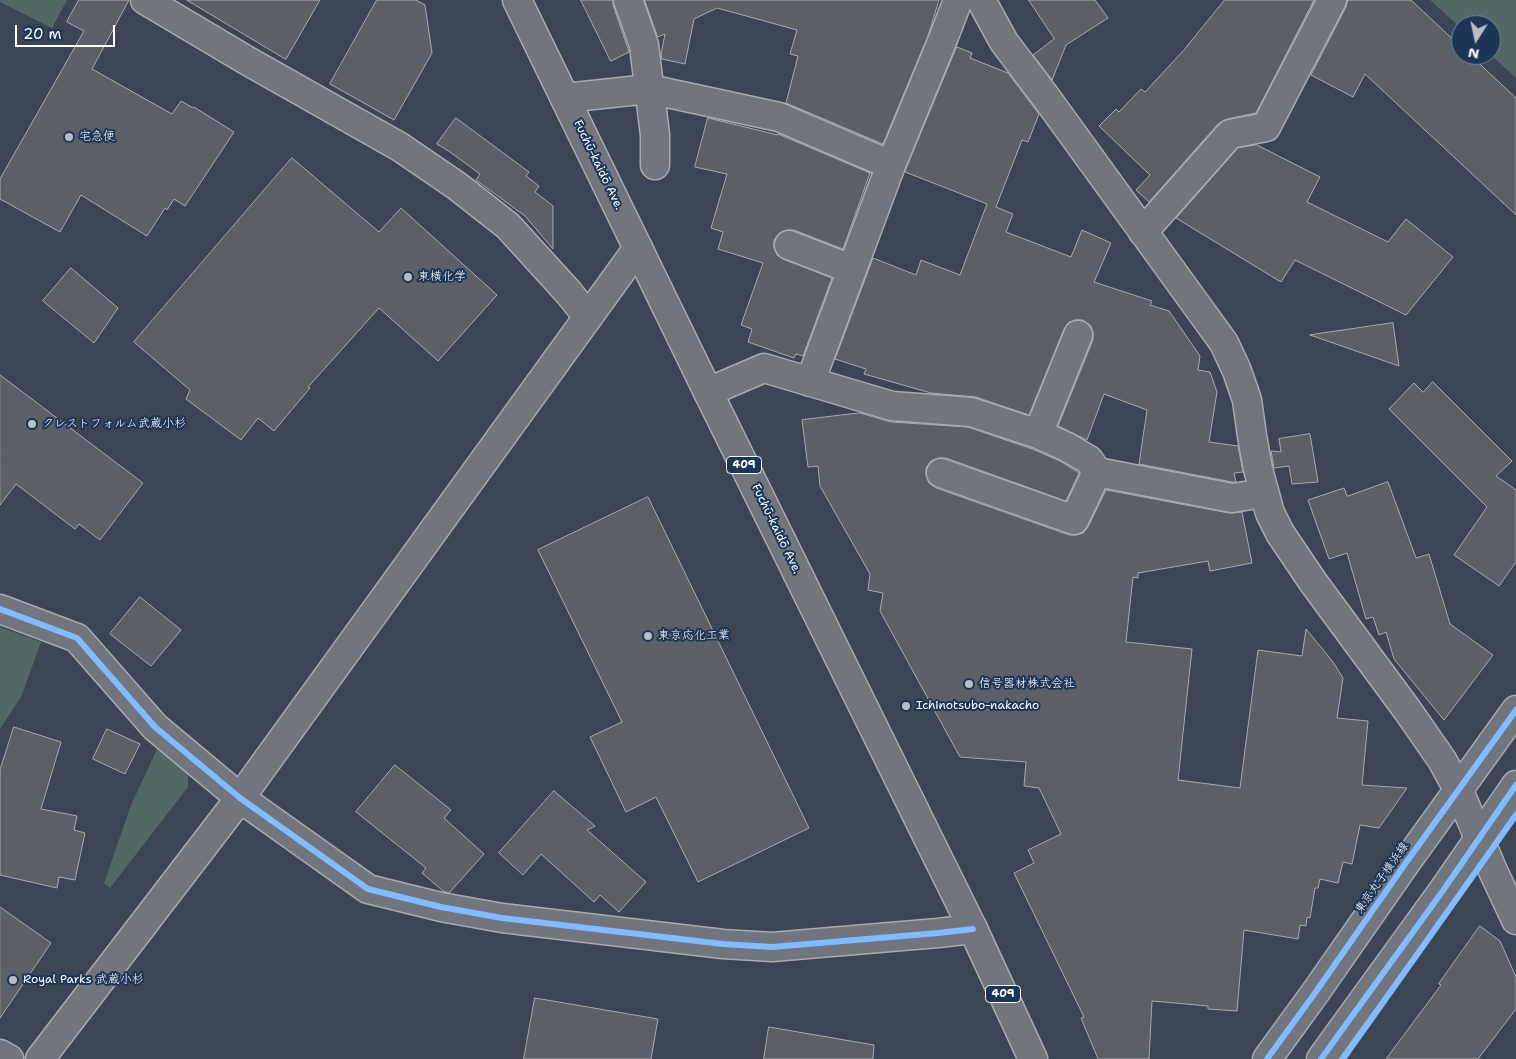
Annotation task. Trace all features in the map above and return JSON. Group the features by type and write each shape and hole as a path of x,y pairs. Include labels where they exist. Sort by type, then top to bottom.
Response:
{"main road":[{"path":"145,0 246,60 400,147 457,186 508,226 569,293 588,317"},
{"name":"Fuchū-kaidō Ave.","path":"517,0 973,929 1033,1059"},
{"path":"628,0 644,45 655,135 654,165"},
{"path":"810,382 891,165 958,0"},
{"path":"981,0 1004,42 1224,343 1234,364 1246,400 1264,493 1270,513 1285,540 1313,582 1442,760 1480,838 1516,920"},
{"path":"1143,232 1230,134 1266,127 1332,0"},
{"path":"565,98 649,88 779,117 891,165"},
{"path":"789,245 851,269"},
{"path":"40,1059 240,798 638,248"},
{"path":"1038,434 1078,335"},
{"path":"708,392 764,368 892,406 971,412 1038,434 1067,447 1089,460 1096,472 1232,498 1264,493"},
{"path":"941,473 1074,520 1096,472"},
{"path":"0,609 77,638 155,727 240,798 368,889 441,907 512,919 723,944 772,946 973,929"},
{"name":"東京丸子横浜線","path":"1267,1059 1516,710"},
{"path":"1321,1059 1516,786"},
{"path":"0,1054 9,1059"}],"green space":[{"path":"0,0 67,0 52,28 0,2"},
{"path":"1430,0 1516,0 1516,78 1501,64 1501,15 1451,15 1451,19"},
{"path":"0,627 41,642 21,697 0,729"},
{"path":"157,749 188,771 188,787 110,888 104,883 131,805"}],"building":[{"path":"79,0 129,0 92,69 172,114 181,101 234,132 185,206 174,199 167,210 165,208 147,236 81,195 60,232 0,199 0,179 84,31 67,22"},
{"path":"187,0 320,0 286,59"},
{"path":"377,0 416,0 425,5 432,53 394,120 330,84"},
{"path":"581,0 613,0 629,52 611,61"},
{"path":"645,0 939,0 928,36 883,144 786,103 798,56 790,54 797,30 717,8 694,19 685,64 662,59 661,54 665,34 658,37"},
{"path":"1029,0 1095,0 1108,18 1066,45 1052,80 1033,55 1054,39"},
{"path":"1225,0 1314,0 1256,113 1227,119 1218,124 1149,202 1136,190 1150,175 1099,126 1116,109 1119,112 1141,89 1145,92 1183,51"},
{"path":"1348,0 1411,0 1451,38 1451,65 1481,65 1516,98 1516,215 1365,74 1353,97 1311,75"},
{"path":"957,47 972,53 970,58 1008,73 1039,114 1028,142 1022,140 996,207 1013,214 1006,232 1071,257 1082,230 1111,243 1094,282 1152,301 1150,305 1169,311 1200,356 1198,370 1210,372 1217,392 1209,442 1238,446 1243,472 1234,473 1236,482 1139,464 1147,410 1104,394 1087,440 1058,426 1093,340 1091,326 1083,320 1069,322 1064,329 1029,415 976,397 931,393 864,374 866,369 835,359 873,258 916,275 921,260 960,275 987,204 905,172"},
{"path":"456,118 529,172 526,176 539,186 535,192 553,206 553,249 525,216 476,180 480,174 437,144"},
{"path":"708,118 778,134 870,173 843,249 794,230 780,233 774,240 774,248 777,255 783,259 832,278 803,356 796,354 794,358 748,342 752,329 741,325 763,263 718,249 723,232 711,228 727,174 695,167"},
{"path":"1257,145 1320,177 1307,202 1388,242 1406,219 1453,257 1406,315 1295,260 1281,282 1176,218 1238,148"},
{"path":"292,158 379,232 401,208 497,295 438,361 379,308 308,387 310,388 274,431 258,418 241,440 186,399 190,390 134,342"},
{"path":"71,268 118,308 94,343 43,301"},
{"path":"1393,323 1399,366 1310,335"},
{"name":"クレストフォルム武蔵小杉","path":"0,375 143,483 100,540 79,524 75,529 16,484 0,505"},
{"path":"1433,382 1512,461 1496,476 1516,490 1516,562 1499,586 1454,555 1487,507 1389,409 1414,383 1423,392"},
{"path":"860,413 891,422 968,427 1032,449 1060,461 1079,473 1066,501 946,458 938,458 931,461 926,468 926,475 929,483 936,488 1069,535 1083,533 1088,527 1106,490 1229,513 1242,512 1252,563 1210,571 1208,561 1138,573 1138,578 1133,577 1126,642 1192,649 1178,780 1240,788 1258,650 1302,656 1306,629 1333,662 1343,678 1337,718 1368,721 1362,785 1407,788 1379,828 1360,825 1352,864 1343,862 1338,883 1320,879 1318,888 1315,888 1310,918 1307,917 1306,926 1300,925 1298,939 1244,930 1237,1011 1208,1009 1208,1006 1152,1001 1149,1059 1098,1059 1081,1018 1084,1017 1014,873 1034,863 1028,850 1061,834 1039,788 1024,786 1026,762 960,757 880,611 883,593 868,590 870,574 820,486 818,466 808,467 802,420"},
{"path":"1310,434 1318,482 1292,484 1289,466 1274,468 1271,451 1281,452 1279,439"},
{"path":"1388,482 1416,558 1429,554 1450,624 1493,655 1444,720 1394,659 1386,632 1379,635 1373,617 1366,619 1347,553 1329,559 1308,500 1344,488 1347,496"},
{"name":"東京応化工業","path":"648,497 809,828 698,882 656,797 626,812 590,737 622,722 538,550"},
{"path":"140,597 181,630 151,666 110,634"},
{"path":"14,727 61,742 41,809 77,816 74,830 85,833 75,880 59,877 57,888 0,875 0,770"},
{"path":"107,729 140,744 125,774 93,759"},
{"path":"395,765 451,810 444,818 484,854 449,893 443,891 422,873 426,868 356,812"},
{"path":"554,791 595,826 587,830 646,882 619,912 600,895 594,902 541,854 523,875 499,853"},
{"name":"Royal Parks 武蔵小杉","path":"0,907 51,943 0,1018"},
{"path":"1480,926 1500,941 1516,977 1516,1009 1478,1059 1386,1059 1441,985 1439,984"},
{"path":"535,998 658,1019 651,1059 524,1059"},
{"path":"769,1027 874,1045 873,1059 764,1059"}],"cycle path":[{"path":"0,609 77,638 155,727 240,798 368,889 441,907 502,918 723,944 772,947 973,929"},
{"path":"1267,1059 1516,710"},
{"path":"1321,1059 1442,892 1516,785"},
{"path":"1343,1059 1516,815"}],"place":[{"name":"宅急便","path":"69,137"},
{"name":"東横化学","path":"408,277"},
{"name":"クレストフォルム武蔵小杉","path":"32,424"},
{"name":"東京応化工業","path":"648,636"},
{"name":"信号器材株式会社","path":"969,684"},
{"name":"Ichinotsubo-nakacho","path":"906,706"},
{"name":"Royal Parks 武蔵小杉","path":"13,980"}]}
